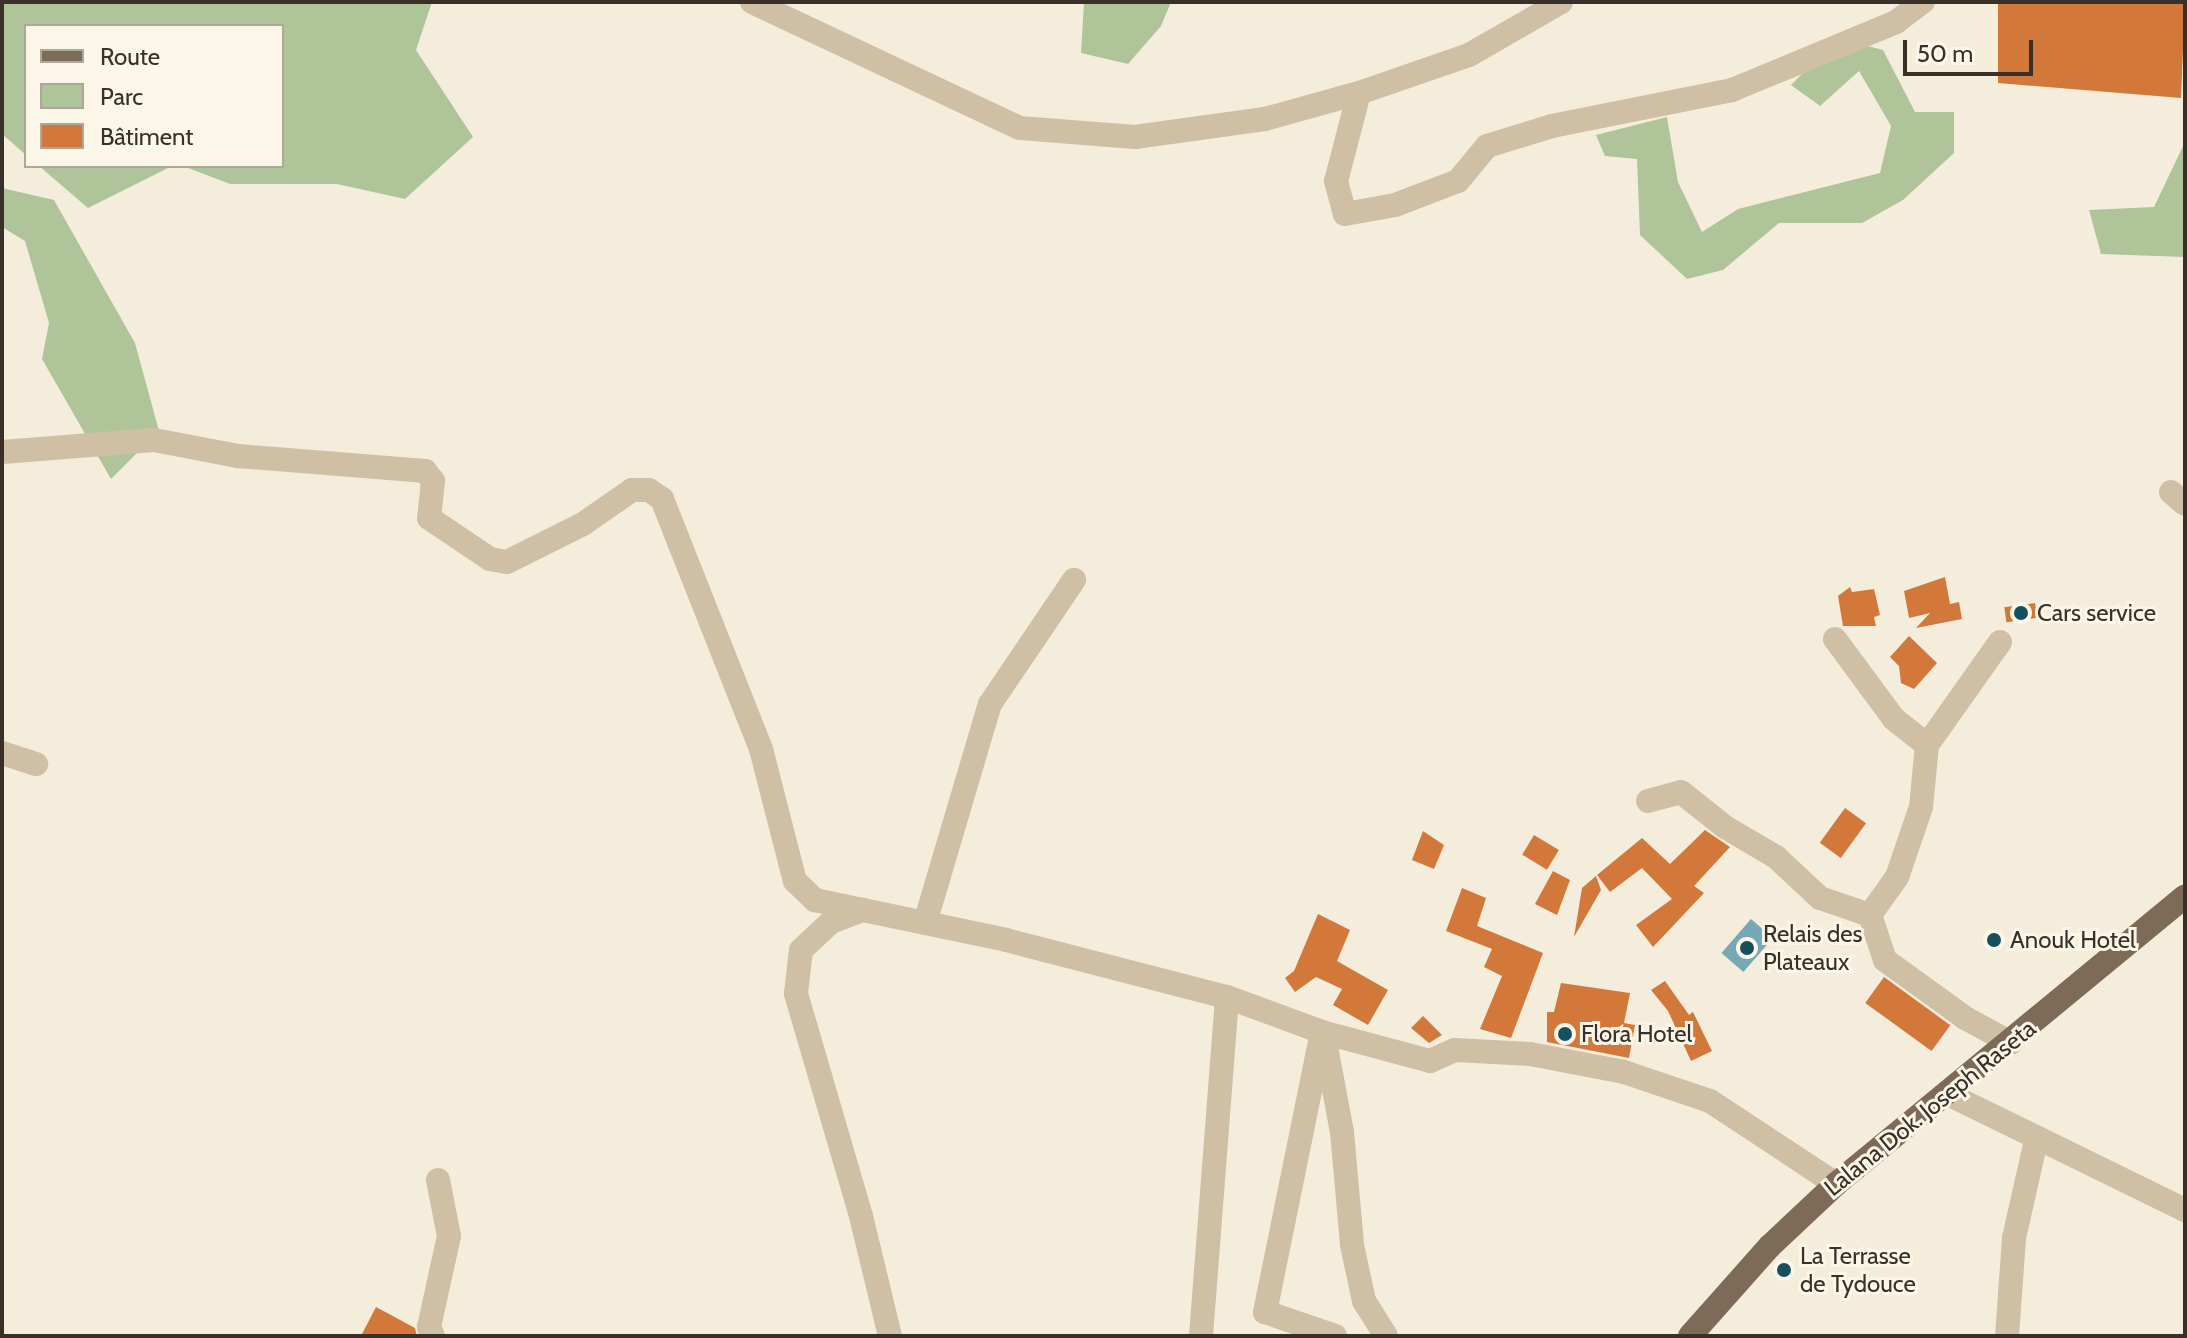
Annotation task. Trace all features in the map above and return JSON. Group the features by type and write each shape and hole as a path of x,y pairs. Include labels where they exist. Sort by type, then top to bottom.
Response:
{"main road":[{"name":"Lalana Dok. Joseph Raseta","path":"1690,1336 1770,1246 1836,1184 1950,1095 2185,896"}],"street":[{"path":"752,2 1020,128 1135,137 1265,119 1359,93 1469,55 1561,2"},
{"path":"1359,93 1336,181 1345,214 1395,205 1458,181 1487,146 1552,126 1732,90 1896,22 1923,2"},
{"path":"2,452 154,440 238,456 425,471 433,481 429,518 490,559 507,562 583,524 632,490 649,490 662,499 761,749 795,881 815,900 925,923 1227,997 1322,1032 1430,1061 1455,1050 1530,1054 1624,1072 1710,1101 1836,1184"},
{"path":"925,923 990,704 1074,580"},
{"path":"1835,639 1894,719 1927,745"},
{"path":"1870,915 1897,877 1921,807 1927,745 2000,642"},
{"path":"2,753 36,764"},
{"path":"1648,801 1681,792 1725,827 1776,857 1820,898 1870,915"},
{"path":"863,910 831,922 808,941 795,971 796,993 861,1216 890,1336"},
{"path":"1870,915 1885,960 1965,1018 2011,1043"},
{"path":"1201,1336 1227,997"},
{"path":"1322,1032 1265,1312 1291,1329 1335,1336"},
{"path":"1322,1032 1340,1117 1352,1245 1364,1301 1386,1336"},
{"path":"1950,1095 2036,1140 2185,1210"},
{"path":"2007,1336 2012,1252 2036,1140"},
{"path":"433,1336 429,1327 449,1236 438,1180"}],"green space":[{"path":"2,2 432,2 416,50 473,137 405,199 337,184 230,184 188,168 284,168 284,24 24,24 24,153 2,134"},
{"path":"1084,2 1171,2 1161,26 1128,64 1081,53"},
{"path":"1838,38 1883,50 1915,112 1954,112 1954,153 1903,200 1862,223 1779,223 1723,270 1687,279 1640,235 1637,159 1605,156 1596,135 1667,117 1678,182 1702,232 1738,209 1880,173 1891,126 1859,71 1820,106 1791,85"},
{"path":"2185,142 2185,257 2101,254 2089,210 2154,207"},
{"path":"41,168 168,168 88,208"},
{"path":"2,188 54,200 135,343 159,431 111,479 42,359 49,323 25,241 2,227"}],"water":[{"path":"1751,919 1773,938 1743,972 1721,953"}],"building":[{"path":"1998,2 2185,2 2181,98 1998,83"},
{"path":"1945,577 1950,604 1959,602 1962,619 1916,628 1930,613 1909,618 1904,591"},
{"path":"1850,587 1852,592 1874,589 1880,615 1874,617 1876,626 1843,626 1838,596"},
{"name":"Cars service","path":"2035,603 2037,618 2006,622 2004,607"},
{"path":"1909,636 1937,663 1914,689 1901,683 1899,666 1890,657"},
{"path":"1845,808 1866,823 1841,858 1820,843"},
{"path":"1705,830 1730,847 1694,886 1704,893 1653,947 1636,925 1672,899 1642,868 1610,892 1597,875 1642,838 1670,864"},
{"path":"1423,831 1444,845 1434,869 1412,860"},
{"path":"1534,835 1559,850 1547,870 1522,855"},
{"path":"1553,871 1570,880 1557,915 1535,904"},
{"path":"1596,876 1601,890 1574,937 1582,888"},
{"path":"1462,888 1486,898 1477,926 1543,953 1511,1038 1480,1029 1502,976 1484,967 1492,949 1446,931"},
{"path":"1318,914 1350,930 1337,961 1388,990 1368,1025 1333,1005 1342,989 1316,977 1295,992 1285,978 1294,971"},
{"path":"1884,977 1950,1025 1932,1051 1865,1003"},
{"path":"1665,981 1689,1015 1693,1012 1712,1051 1691,1061 1668,1011 1651,990"},
{"path":"1561,983 1630,993 1624,1023 1635,1025 1629,1058 1547,1042 1547,1012 1554,1012"},
{"path":"1423,1016 1442,1035 1429,1043 1411,1028"},
{"path":"376,1307 415,1328 417,1336 361,1336"}],"place":[{"name":"Cars service","path":"2021,613"},
{"name":"Anouk Hotel","path":"1994,940"},
{"name":"Relais des Plateaux","path":"1747,948"},
{"name":"Flora Hotel","path":"1565,1034"},
{"name":"La Terrasse de Tydouce","path":"1784,1270"}]}
